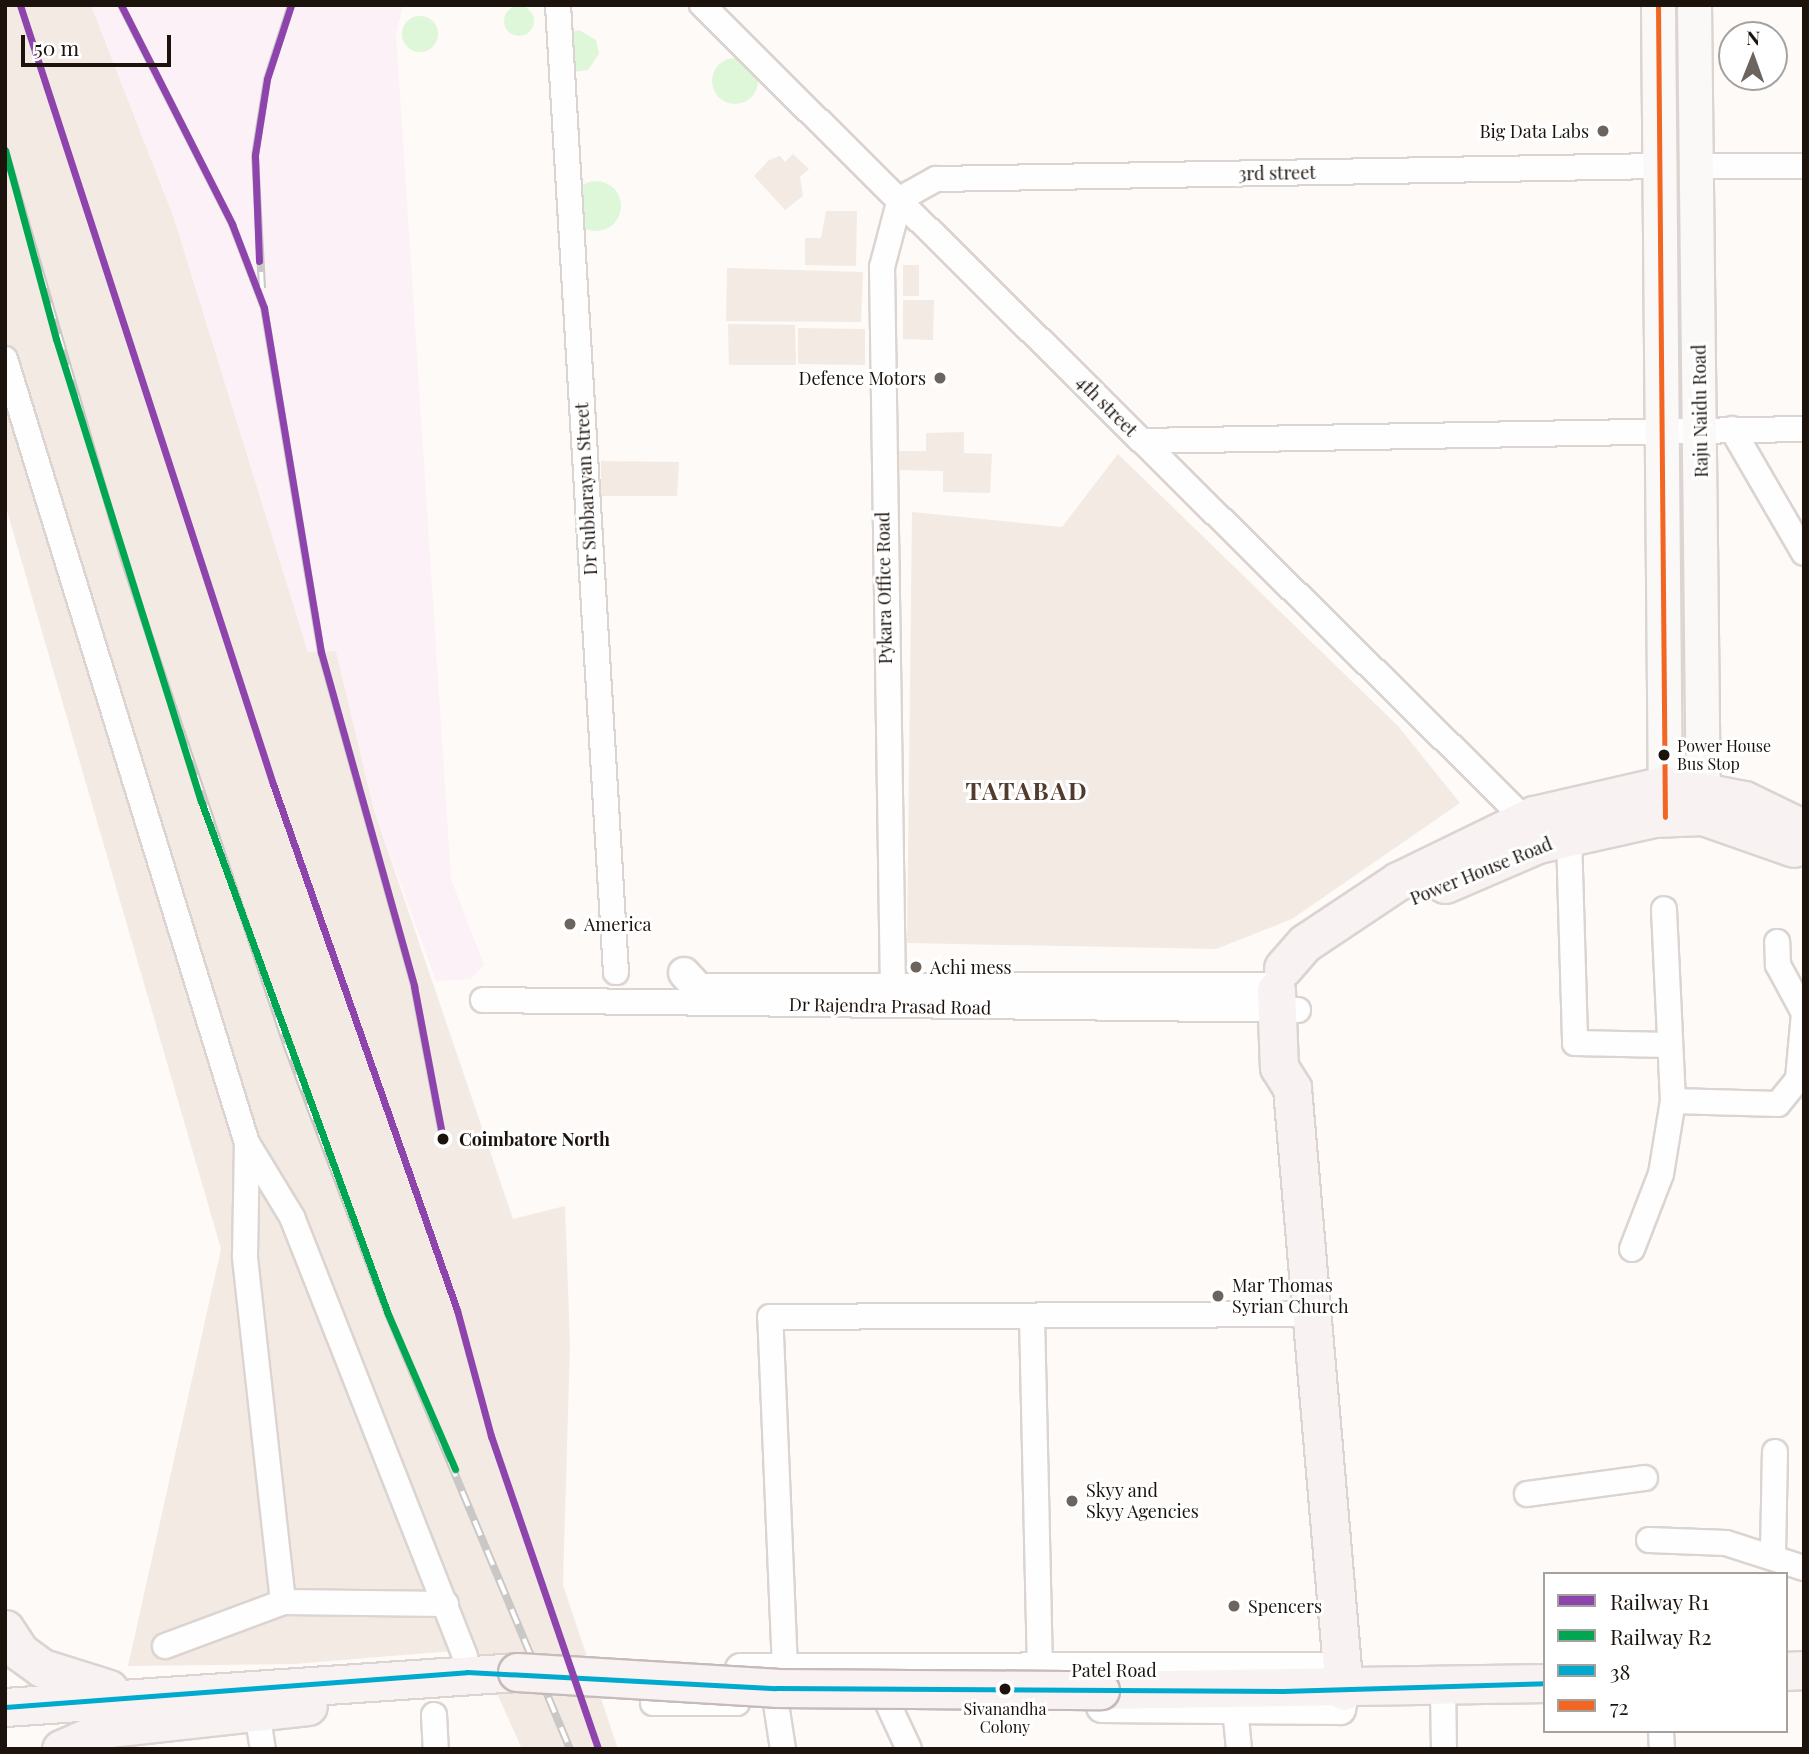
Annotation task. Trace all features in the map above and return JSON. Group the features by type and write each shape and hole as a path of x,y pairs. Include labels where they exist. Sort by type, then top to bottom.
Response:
{"main road":[{"path":"1344,1679 1292,1088 1301,1067 1285,988 1305,943 1398,881 1524,818 1665,801 1658,5"},
{"name":"Raju Naidu Road","path":"1694,5 1696,166 1716,429 1702,802"},
{"name":"Power House Road","path":"1285,988 1406,901 1665,801 1702,802 1804,829"},
{"name":"Power House Road","path":"1702,802 1804,853"},
{"path":"5,1629 20,1652 42,1668 138,1696"},
{"path":"61,1749 109,1728 464,1691 502,1685 517,1672"},
{"path":"5,1707 517,1672 776,1688 1283,1691 1344,1679 1443,1687 1543,1683"}],"street":[{"name":"Dr Subbarayan Street","path":"558,5 616,972"},
{"name":"4th street","path":"702,5 1142,441 1716,429"},
{"name":"3rd street","path":"900,199 936,179 1659,166"},
{"path":"1696,166 1804,166"},
{"name":"Pykara Office Road","path":"893,985 883,267 900,199"},
{"path":"5,359 247,1143 292,1217 465,1656"},
{"path":"1716,429 1804,429"},
{"path":"1716,429 1804,553"},
{"path":"1142,441 1524,818"},
{"path":"1569,837 1575,1043 1669,1045"},
{"path":"1632,1249 1661,1174 1672,1101 1664,909"},
{"path":"1672,1101 1778,1104 1798,1079 1804,1013 1778,965 1777,942"},
{"path":"893,985 684,973 699,989 1149,982 1285,988"},
{"name":"Dr Rajendra Prasad Road","path":"483,1000 1285,988"},
{"path":"247,1143 244,1256 283,1602"},
{"path":"785,1669 770,1317 1310,1314"},
{"path":"1032,1317 1040,1671"},
{"path":"1773,1554 1775,1452"},
{"path":"1527,1494 1645,1478"},
{"path":"1649,1540 1726,1543 1773,1554 1804,1568"},
{"path":"165,1646 283,1602 446,1604"},
{"name":"Patel Road","path":"737,1703 739,1669 1040,1671 1344,1679"},
{"path":"653,1703 1340,1709 1344,1679"},
{"path":"1443,1687 1444,1749"},
{"path":"776,1704 783,1749"},
{"path":"889,1706 909,1749"},
{"path":"1235,1708 1239,1749"},
{"path":"434,1715 436,1749"}],"shaded area":[{"path":"5,5 91,5 174,218 308,652 336,651 374,810 513,1219 565,1206 570,1344 563,1585 618,1749 522,1749 477,1649 294,1664 128,1666 221,1249 5,504"},
{"path":"91,5 403,5 396,34 451,879 484,965 471,979 436,981 374,810 336,651 308,652 174,218"},
{"path":"793,154 809,169 800,177 803,196 785,210 754,176 769,160 780,156 785,162"},
{"path":"826,211 857,211 856,266 805,265 805,238 821,238"},
{"path":"903,265 919,265 919,296 903,296"},
{"path":"727,268 863,272 861,322 726,321"},
{"path":"903,300 934,300 933,340 903,339"},
{"path":"728,324 795,325 796,365 729,365"},
{"path":"798,328 865,329 865,365 798,364"},
{"path":"964,432 964,453 992,454 990,493 943,492 943,471 899,470 899,451 926,451 926,433"},
{"path":"1118,454 1398,726 1460,803 1292,919 1216,949 907,943 912,512 1062,527"},
{"path":"601,461 679,462 677,496 601,496"}],"green space":[{"path":"519,6 530,10 534,21 530,32 519,36 508,32 504,21 508,10"},
{"path":"420,16 432,22 438,34 432,46 420,52 408,46 402,34 408,22"},
{"path":"579,30 596,40 599,54 588,70 574,72 566,34"},
{"path":"735,58 752,64 758,81 752,98 735,104 718,98 712,81 718,64"},
{"path":"596,181 613,189 621,206 613,223 596,231 579,223 571,206 579,189"}],"railway":[{"path":"121,5 232,224 264,308 321,652 414,986 443,1139"},
{"path":"262,288 255,155 267,79 291,5"},
{"path":"5,150 125,563 286,1044 388,1314 570,1749"}],"rail line":[{"name":"R1","path":"20,5 273,784 457,1310 491,1436 598,1749"},
{"name":"R1","path":"121,5 232,224 264,308 321,652 414,986 443,1139"},
{"name":"R1","path":"259,261 255,155 267,79 291,5"},
{"name":"R2","path":"5,150 56,339 201,801 388,1314 455,1469"}],"transit line":[{"name":"72","path":"1658,5 1665,817"},
{"name":"38","path":"5,1707 467,1672 776,1688 1283,1691 1543,1683"}],"place":[{"name":"Big Data Labs","path":"1603,131"},
{"name":"Defence Motors","path":"940,378"},
{"name":"Power House Bus Stop","path":"1664,755"},
{"name":"America","path":"570,924"},
{"name":"Achi mess","path":"916,967"},
{"name":"Coimbatore North","path":"443,1139"},
{"name":"Mar Thomas Syrian Church","path":"1218,1296"},
{"name":"Skyy and Skyy Agencies","path":"1072,1501"},
{"name":"Spencers","path":"1234,1606"},
{"name":"Sivanandha Colony","path":"1005,1689"}],"district":[{"name":"TATABAD","path":"1027,791"}]}
